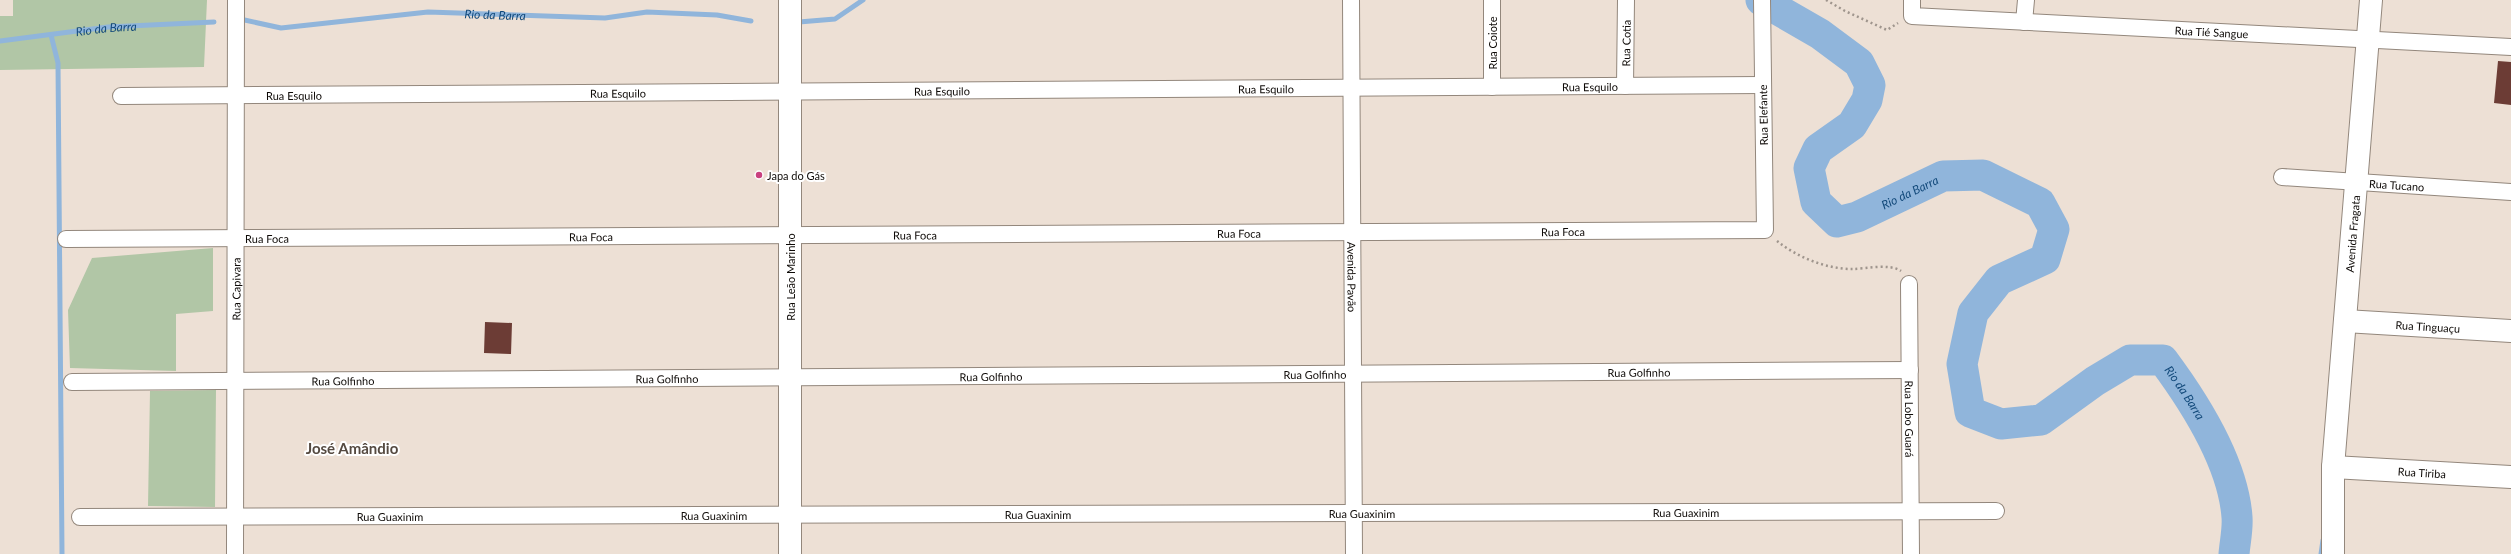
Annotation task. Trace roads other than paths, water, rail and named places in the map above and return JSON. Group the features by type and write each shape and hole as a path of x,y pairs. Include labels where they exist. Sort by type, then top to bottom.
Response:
{"street":[{"name":"Rua Capivara","path":"235,554 236,0"},
{"name":"Rua Leão Marinho","path":"790,0 790,554"},
{"name":"Avenida Pavão","path":"1352,0 1354,554"},
{"name":"Rua Coiote","path":"1492,0 1492,87"},
{"name":"Rua Cotia","path":"1625,86 1626,0"},
{"name":"Rua Elefante","path":"1762,0 1764,230"},
{"path":"2024,22 2026,0"},
{"name":"Avenida Fragata","path":"2333,554 2333,467 2371,0"},
{"name":"Rua Tié Sangue","path":"1912,8 2024,22 2511,46"},
{"name":"Rua Esquilo","path":"120,96 236,94 1763,85"},
{"name":"Rua Tucano","path":"2282,177 2511,192"},
{"name":"Rua Foca","path":"66,239 1764,230"},
{"name":"Rua Lobo Guará","path":"1909,284 1911,554"},
{"name":"Rua Tinguaçu","path":"2345,321 2511,331"},
{"name":"Rua Golfinho","path":"72,382 1910,370"},
{"name":"Rua Tiriba","path":"2333,467 2511,476"},
{"name":"Rua Guaxinim","path":"80,517 1996,511"}],"waterway":[{"name":"Rio da Barra","path":"799,22 835,19 863,0"},
{"name":"Rio da Barra","path":"1761,0 1820,34 1859,63 1870,85 1867,100 1852,125 1818,149 1809,168 1816,202 1837,222 1857,217 1943,176 1983,175 2040,203 2054,229 2045,259 1999,280 1973,313 1962,364 1970,412 2001,424 2041,420 2095,381 2130,360 2163,360 2188,395 2199,414 2220,454 2228,475 2234,496 2237,517 2234,554"},
{"name":"Rio da Barra","path":"240,19 281,28 428,12 605,18 647,12 717,15 751,21"},
{"name":"Rio da Barra","path":"0,41 108,27 214,22"},
{"path":"51,35 58,63 62,554"},
{"path":"2321,554 2323,540"}],"place":[{"name":"Japa do Gás","path":"759,175"}],"district":[{"name":"José Amândio","path":"352,448"}]}
